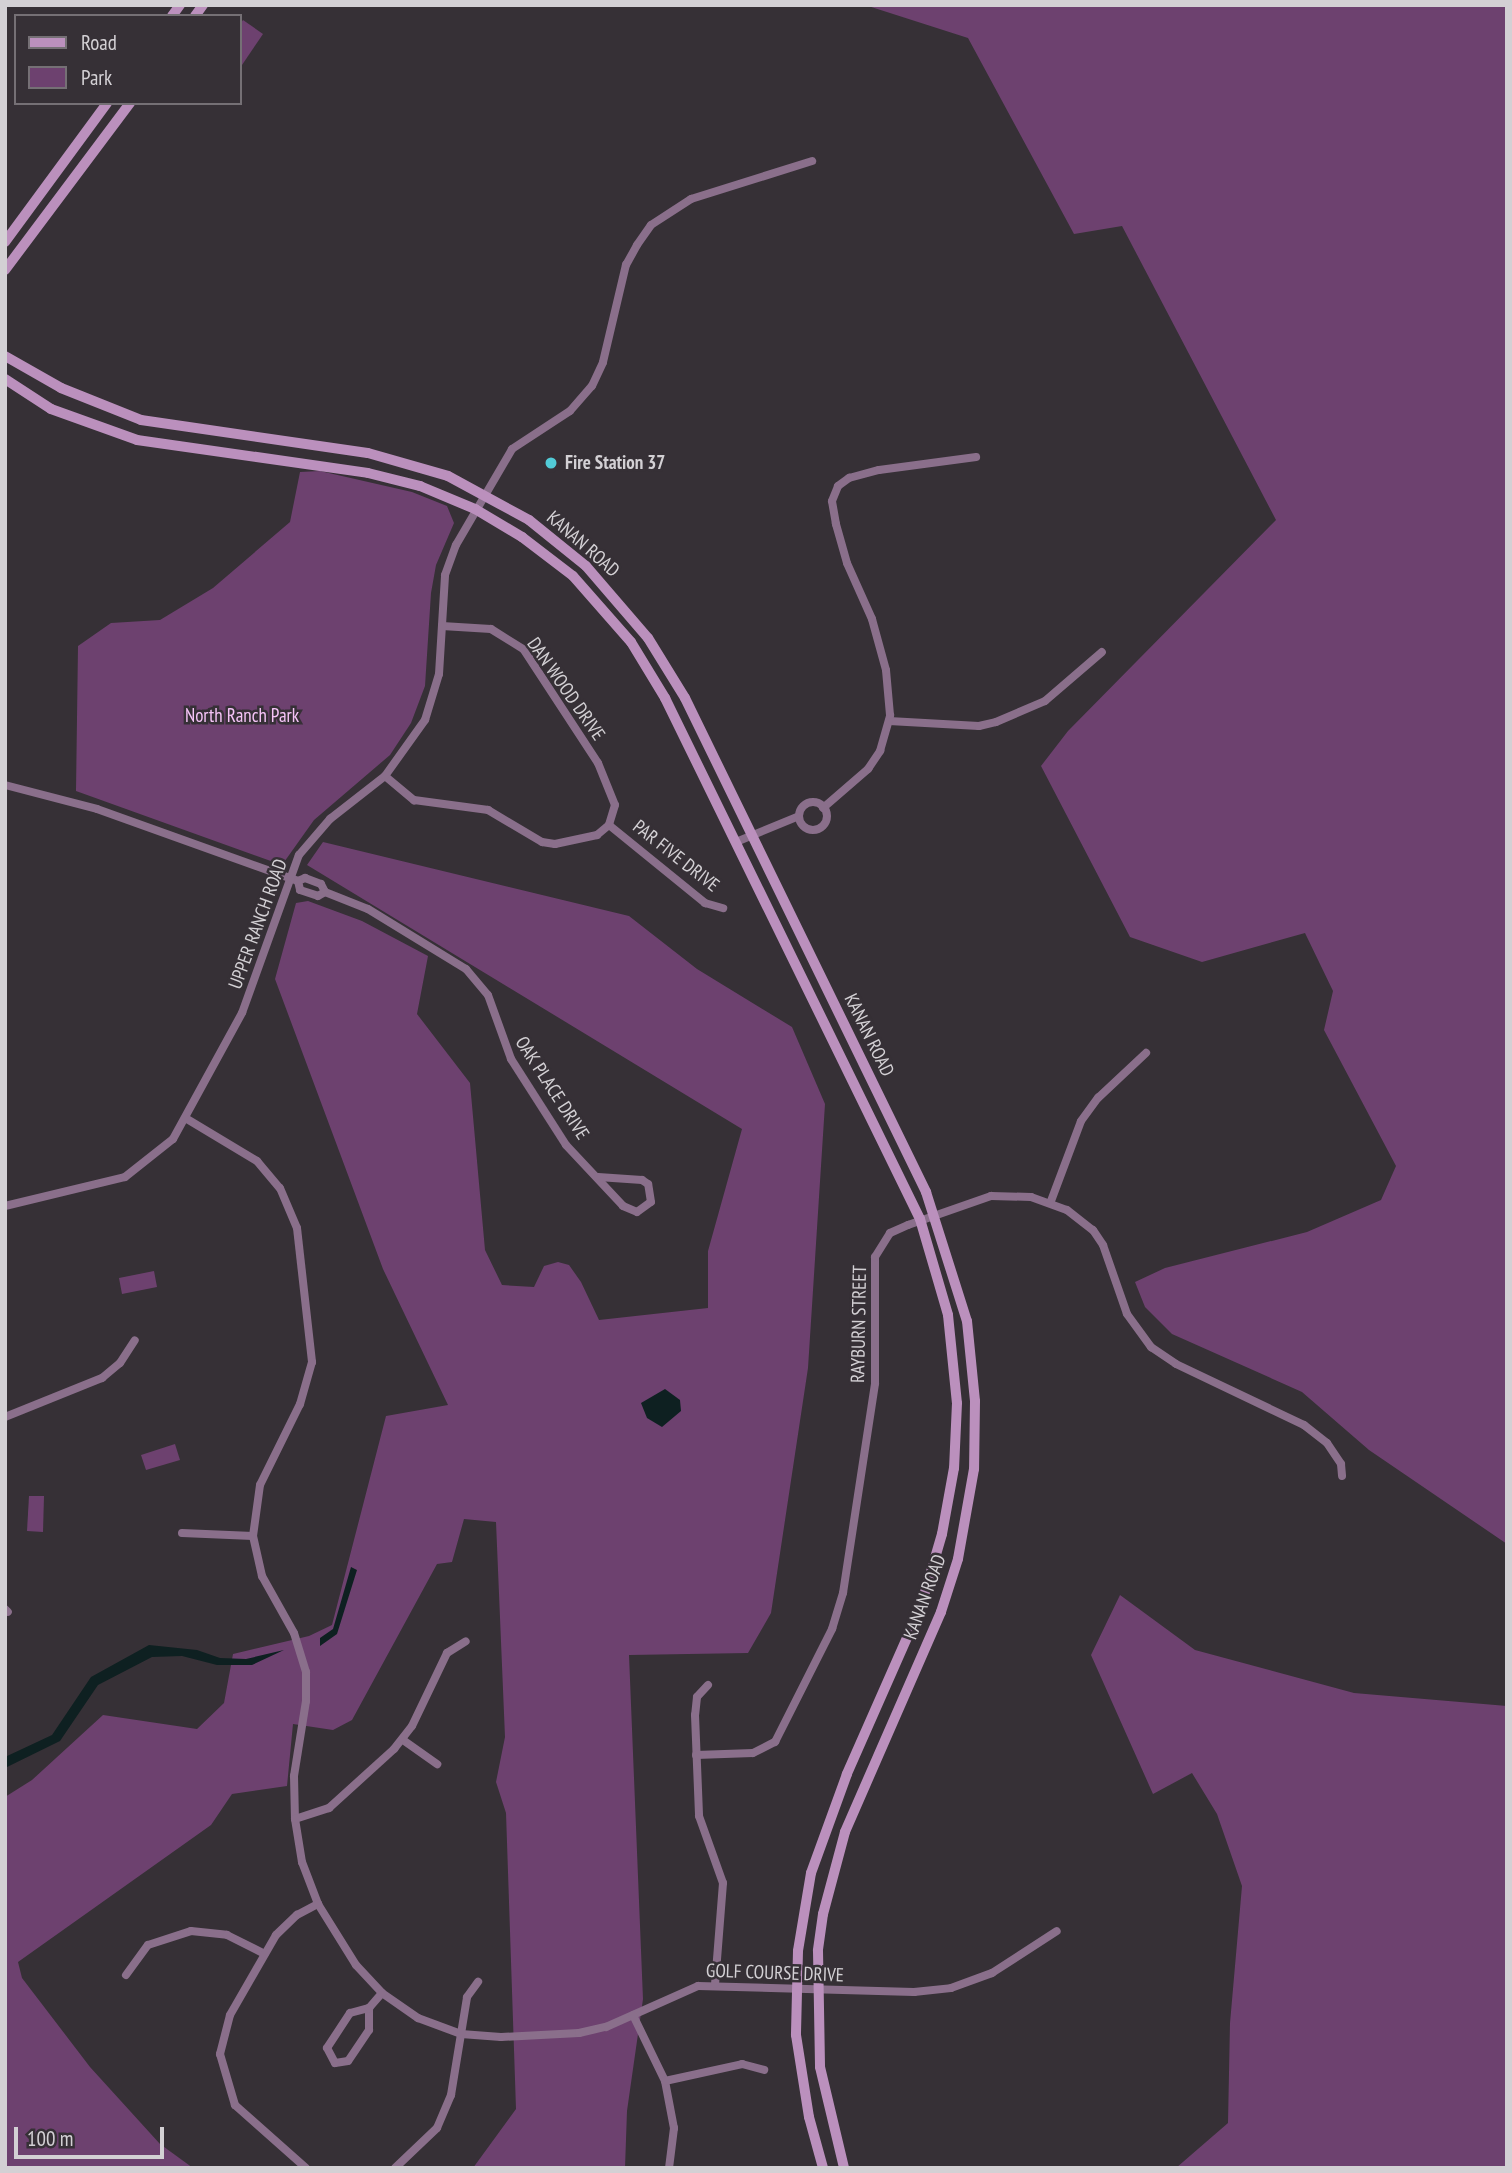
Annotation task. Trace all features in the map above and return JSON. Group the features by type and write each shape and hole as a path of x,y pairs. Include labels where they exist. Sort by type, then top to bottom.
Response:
{"main road":[{"path":"5,242 106,105"},
{"path":"5,271 129,105"},
{"name":"KANAN ROAD","path":"5,356 61,388 131,416 174,427 368,453 448,476 483,493 570,552 629,612 685,698 936,1213 958,1283 973,1364 976,1434 970,1505 941,1612 866,1781 830,1877 818,1951 820,2067 844,2168"},
{"name":"KANAN ROAD","path":"5,379 51,409 137,440 368,473 420,486 475,509 552,559 612,618 665,698 920,1219 948,1315 955,1364 956,1434 949,1503 921,1606 825,1826 806,1899 796,1988 801,2074 823,2168"}],"street":[{"name":"UPPER RANCH ROAD","path":"5,1206 125,1177 160,1153 187,1119 242,1013 289,876 299,855 330,818 385,776 415,740 433,700 445,575 475,509 512,449 570,411 592,386 603,362 626,265 651,225 691,199 812,161"},
{"path":"823,808 867,769 880,751 889,721 879,644 846,564 832,501 838,486 849,478 976,457"},
{"name":"DAN WOOD DRIVE","path":"442,626 491,629 524,650 603,772 615,805 609,825"},
{"path":"889,721 979,726 996,722 1051,696 1102,652"},
{"name":"PAR FIVE DRIVE","path":"385,776 414,800 488,810 542,842 555,844 597,835 609,825 705,903 723,908"},
{"name":"OAK PLACE DRIVE","path":"5,785 136,822 298,881 304,878 321,884 325,892 368,909 479,981 488,995 510,1059 566,1145 629,1210 637,1213 651,1202 648,1184 642,1180 598,1177"},
{"path":"736,842 799,816 809,803 823,808"},
{"path":"799,816 805,828 818,829 826,819 823,808"},
{"path":"1051,1201 1081,1121 1098,1098 1146,1054"},
{"name":"GOLF COURSE DRIVE","path":"187,1119 241,1149 267,1171 291,1208 300,1245 311,1368 300,1404 260,1485 253,1536 262,1576 294,1633 306,1672 306,1701 294,1776 295,1819 302,1862 318,1904 356,1965 382,1993 418,2018 461,2034 501,2037 579,2033 633,2015 676,1992 715,1984 914,1992 951,1988 992,1973 1057,1931"},
{"name":"RAYBURN STREET","path":"696,1755 753,1753 775,1742 832,1629 843,1593 875,1383 875,1257 890,1234 920,1219 991,1196 1051,1201 1093,1230 1108,1256 1127,1314 1151,1347 1176,1364 1304,1425 1327,1443 1341,1464 1342,1476"},
{"path":"5,1417 102,1378 120,1363 135,1340"},
{"path":"182,1533 253,1536"},
{"path":"295,1819 329,1808 403,1740 447,1653 466,1641"},
{"path":"708,1685 697,1697 696,1755 699,1816 723,1883 715,1984"},
{"path":"403,1740 438,1764"},
{"path":"306,2168 246,2119 226,2088 220,2060 227,2021 265,1954 288,1921 318,1904"},
{"path":"126,1975 148,1945 191,1931 227,1935 265,1954"},
{"path":"394,2168 409,2159 437,2128 451,2095 467,1997 478,1982"},
{"path":"369,2008 369,2030 348,2062 335,2063 327,2048 350,2013 369,2008 382,1993"},
{"path":"633,2015 665,2081 674,2128 669,2168"},
{"path":"665,2081 742,2064 764,2070"}],"green space":[{"path":"865,5 1507,5 1507,1544 1369,1450 1302,1392 1172,1334 1145,1307 1135,1282 1165,1268 1307,1232 1381,1200 1396,1166 1324,1030 1333,991 1305,933 1202,962 1130,937 1041,766 1068,731 1276,520 1122,226 1074,234 968,38"},
{"path":"242,21 263,34 242,65"},
{"name":"North Ranch Park","path":"320,471 412,492 447,506 454,523 436,565 431,593 425,686 411,723 390,755 314,820 282,865 76,791 78,646 111,623 160,620 213,588 290,522 300,472"},
{"path":"323,842 629,916 697,969 792,1027 825,1104 808,1368 771,1613 748,1653 629,1655 643,1999 627,2111 625,2168 473,2168 516,2109 506,1813 496,1782 505,1737 496,1522 464,1519 452,1562 437,1564 352,1720 333,1730 293,1724 287,1786 232,1794 211,1825 18,1962 22,1978 90,2067 160,2144 193,2168 5,2168 5,1797 32,1780 103,1715 197,1729 224,1703 233,1654 309,1636 332,1625 386,1416 448,1405 383,1269 275,979 296,903 308,901 362,921 428,956 417,1014 470,1083 485,1250 502,1285 534,1287 544,1266 558,1262 569,1265 581,1282 599,1320 708,1308 708,1251 742,1129 307,865"},
{"path":"154,1271 157,1287 122,1294 119,1278"},
{"path":"175,1444 180,1460 146,1470 141,1455"},
{"path":"29,1496 44,1496 43,1532 27,1531"},
{"path":"1120,1595 1195,1650 1354,1693 1507,1706 1507,2168 1176,2168 1228,2123 1230,2023 1242,1886 1217,1814 1192,1773 1153,1794 1091,1655"}],"shaded area":[{"path":"665,1389 680,1400 681,1411 662,1427 647,1418 641,1403"},
{"path":"351,1567 357,1570 337,1634 320,1646 320,1638 333,1629"},
{"path":"149,1645 197,1650 220,1658 246,1659 284,1650 252,1665 217,1665 182,1656 152,1657 98,1685 60,1741 5,1768 5,1757 52,1735 91,1677"}],"place":[{"name":"Fire Station 37","path":"551,463"}]}
